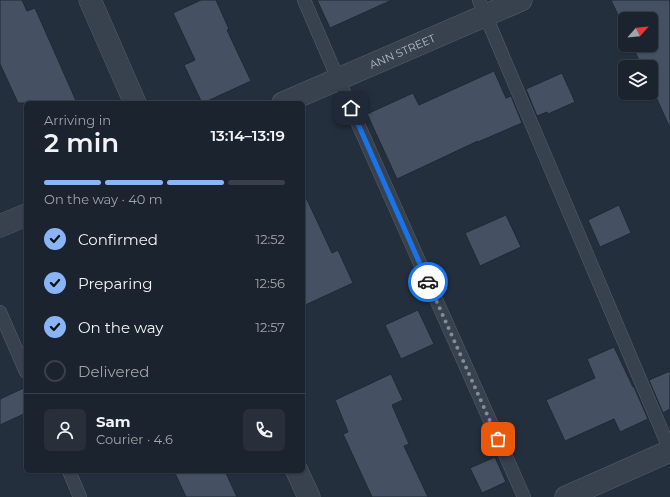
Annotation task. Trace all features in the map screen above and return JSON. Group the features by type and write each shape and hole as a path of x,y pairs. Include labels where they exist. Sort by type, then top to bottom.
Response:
{"street":[{"path":"90,0 134,101"},
{"name":"ANN STREET","path":"288,101 338,79 482,8 521,0"},
{"path":"0,226 24,216"},
{"path":"566,497 670,451"},
{"path":"298,473 309,497"}],"lane":[{"path":"304,0 524,497"},
{"path":"482,8 670,451"},
{"path":"0,312 24,367"},
{"path":"70,473 80,497"}],"building":[{"path":"0,0 22,0 27,11 35,8 76,101 24,101 24,103 18,103 0,64"},
{"path":"201,0 216,0 229,29 227,30 251,81 207,101 201,101 184,65 195,60 173,13"},
{"path":"317,0 392,0 330,28"},
{"path":"611,0 670,0 670,128 657,100 658,60 639,60 635,52 658,52 658,12 618,12 618,15"},
{"path":"494,71 506,98 511,96 522,123 478,141 397,179 367,114 413,93 419,105"},
{"path":"562,73 575,102 548,114 547,112 537,116 526,89"},
{"path":"305,195 332,253 338,250 353,283 305,305"},
{"path":"619,205 631,233 600,247 588,220"},
{"path":"506,215 521,247 480,266 465,233"},
{"path":"418,310 434,344 401,359 385,325"},
{"path":"614,347 648,419 620,432 614,419 565,441 546,400 595,378 587,359"},
{"path":"670,371 670,409 663,413 649,380"},
{"path":"391,374 403,400 392,405 409,444 404,446 428,497 372,497 343,434 348,432 335,400"},
{"path":"24,388 24,414 0,425 0,399"},
{"path":"495,457 506,482 482,493 470,468"},
{"path":"175,473 226,473 237,497 186,497"}],"way so far":[{"path":"428,282 498,439"}],"route":[{"path":"351,108 428,282"}]}
